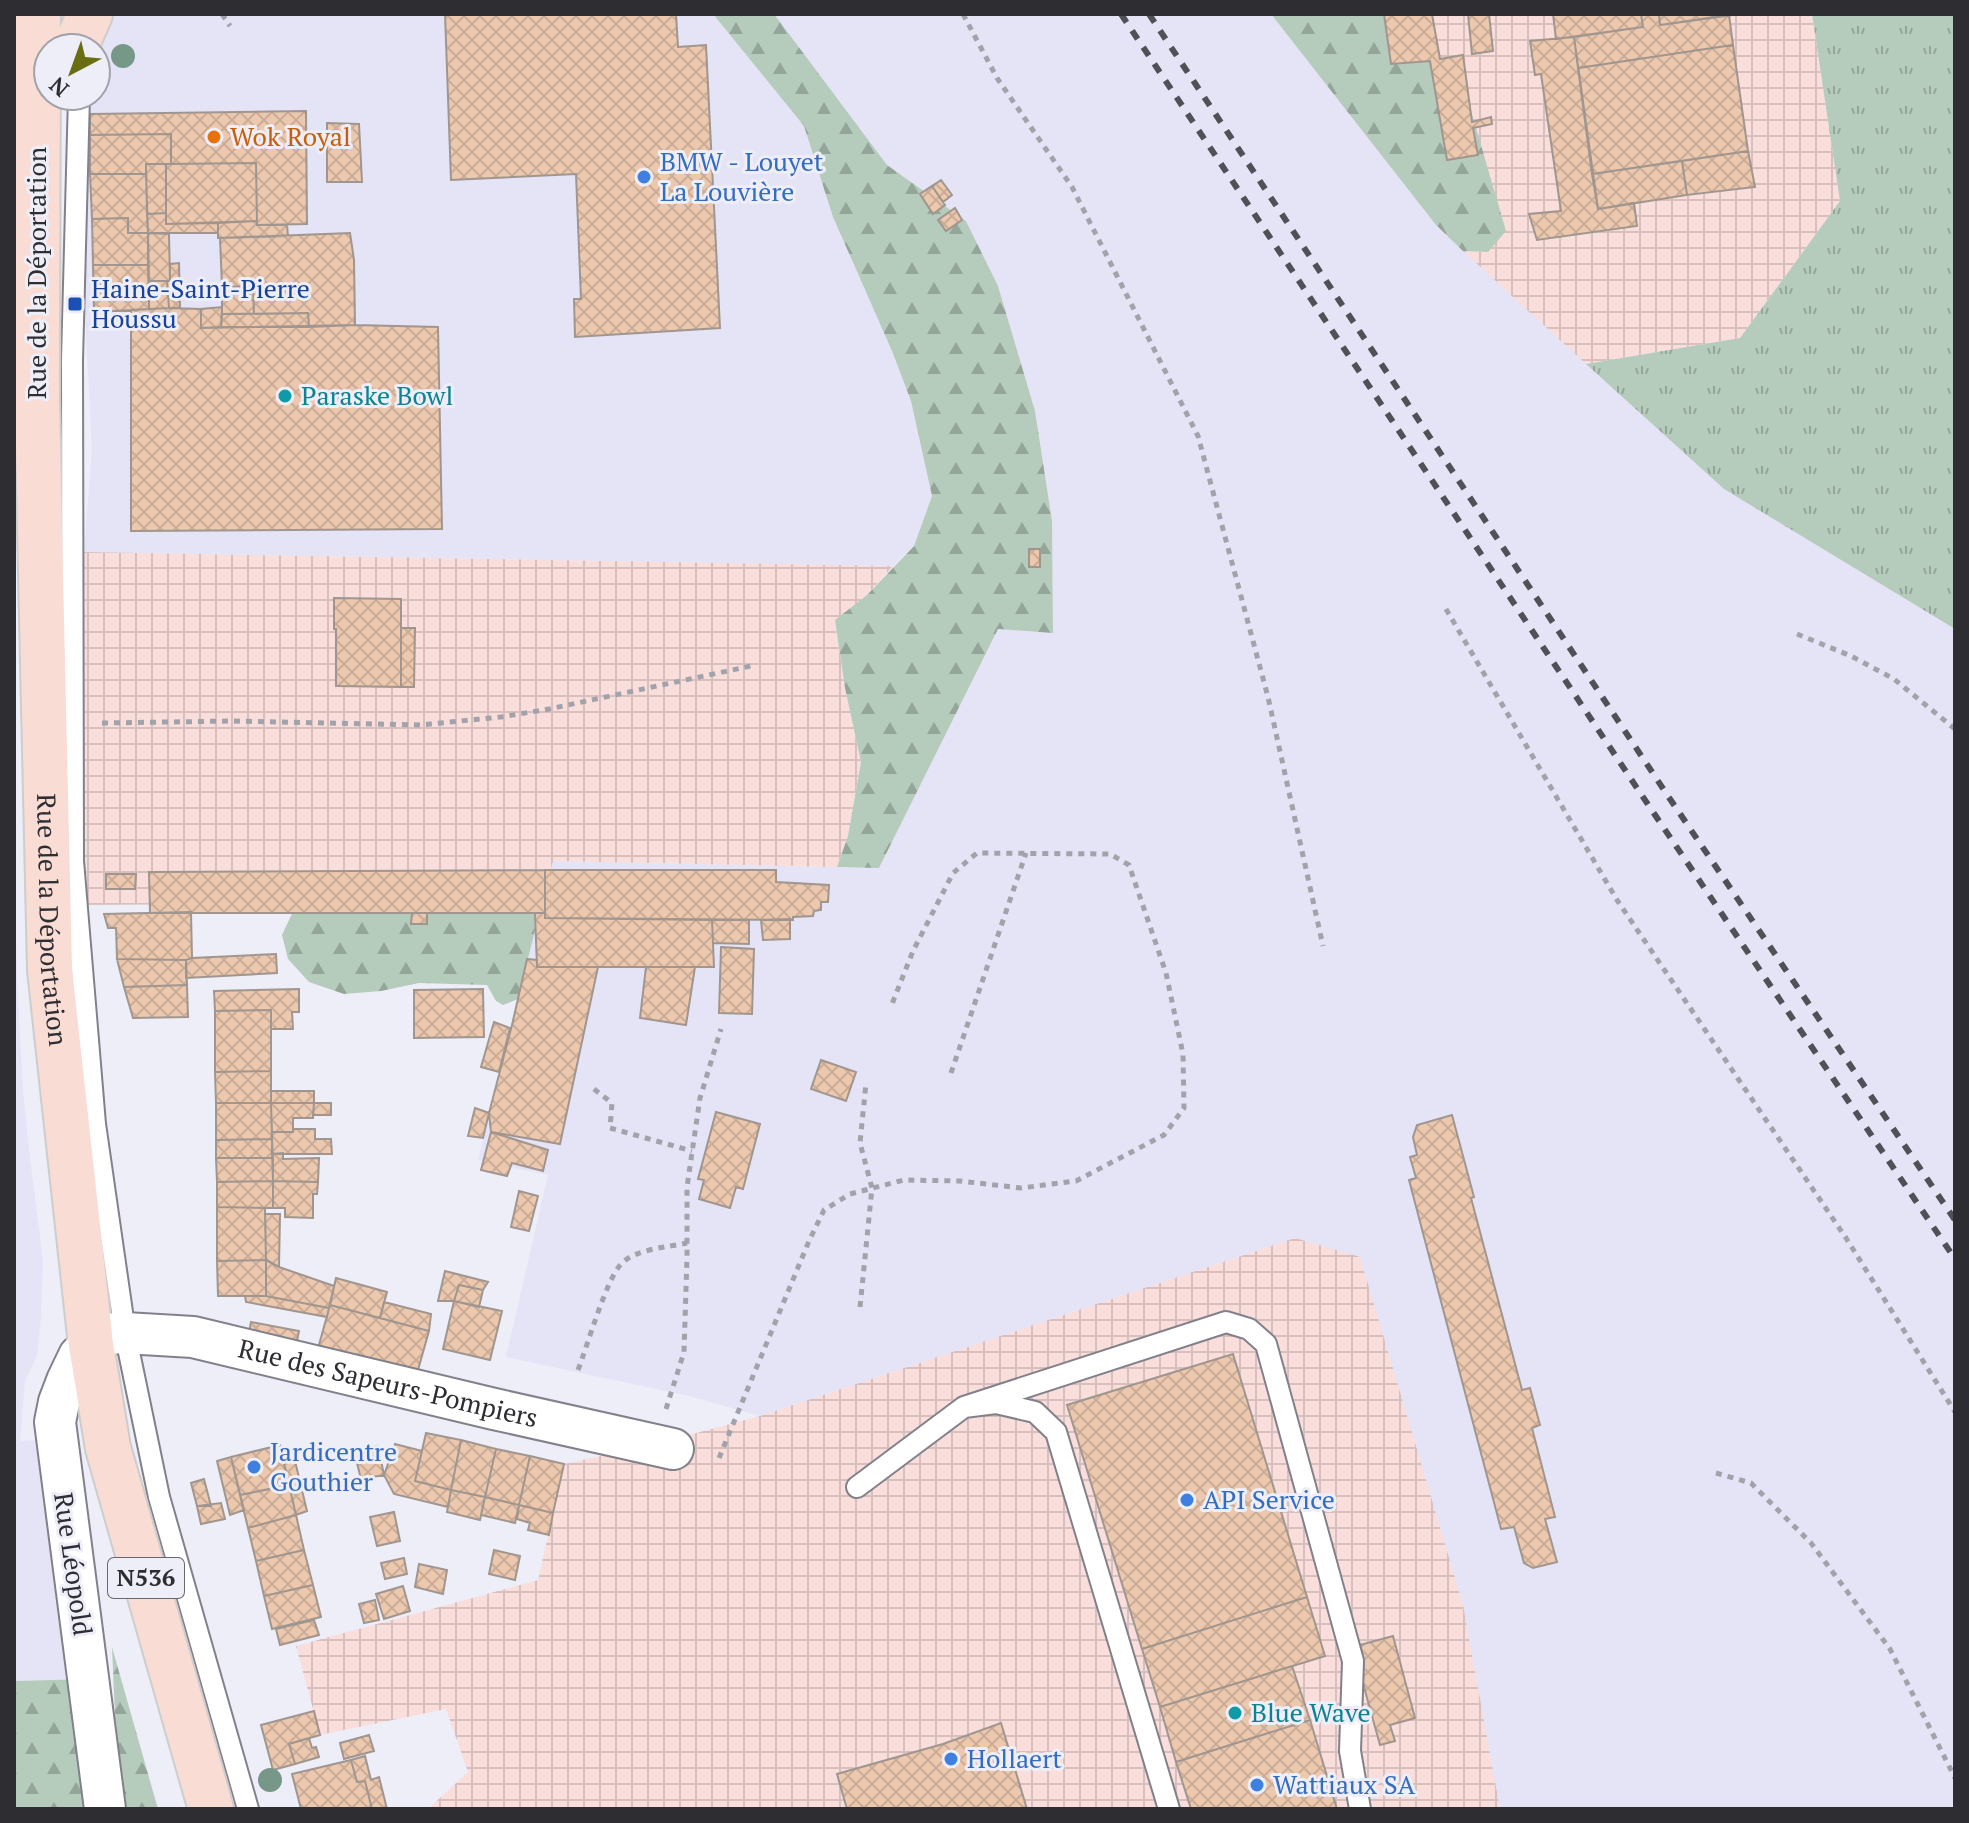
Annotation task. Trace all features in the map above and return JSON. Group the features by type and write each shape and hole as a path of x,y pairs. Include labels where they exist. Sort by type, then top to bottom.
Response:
{"main road":[{"name":"Rue de la Déportation","path":"38,14 37,426 50,970 107,1337 108,1448 211,1809"},
{"path":"37,137 48,112"}],"street":[{"name":"Rue des Sapeurs-Pompiers","path":"107,1337 193,1337 664,1446"},
{"name":"Rue Léopold","path":"105,1809 55,1422 59,1402 79,1356 107,1337"}],"lane":[{"name":"Rue de la Déportation","path":"79,112 72,360 73,861 107,1337 159,1497 248,1809"},
{"path":"857,1487 964,1407 1226,1322 1249,1329 1266,1344 1353,1661 1350,1751 1360,1809"},
{"path":"964,1407 996,1403 1035,1412 1056,1432 1169,1809"}],"path":[{"path":"222,14 230,26"},
{"path":"963,14 997,78 1072,187 1198,436 1268,697 1323,946"},
{"path":"1446,609 1617,900 1846,1238 1955,1412"},
{"path":"1797,634 1851,656 1894,679 1955,729"},
{"path":"73,722 420,725 549,709 751,666"},
{"path":"719,1458 824,1210 850,1194 904,1180 960,1181 1021,1188 1076,1181 1164,1135 1184,1108 1183,1054 1166,973 1129,865 1110,854 977,853 953,873 913,951 892,1004"},
{"path":"951,1073 1026,853"},
{"path":"664,1446 684,1352 687,1187 700,1098 721,1029"},
{"path":"860,1307 872,1188 860,1143 866,1083"},
{"path":"594,1089 612,1103 610,1128 692,1151"},
{"path":"578,1370 609,1285 622,1263 642,1252 687,1243"},
{"path":"1716,1473 1751,1483 1811,1543 1890,1649 1955,1778"}],"shaded area":[{"path":"104,14 713,14 804,126 833,217 911,401 932,496 914,545 893,566 84,552 92,449 81,240 87,112 112,112 112,32 100,32"},
{"path":"774,14 1271,14 1436,225 1724,489 1955,629 1955,1809 1387,1809 1295,1238 760,1416 689,1396 506,1357 548,1175 478,1160 552,861 879,868 998,629 1053,632 1052,521 1035,411 998,286 966,221 887,165"},
{"path":"1386,14 1812,14 1840,201 1740,338 1586,364 1463,251 1488,252 1423,52"},
{"path":"84,552 893,566 867,595 835,621 861,762 848,836 837,867 553,861 542,902 77,905"},
{"path":"14,846 23,1090 43,1260 37,1356 25,1381 20,1441 57,1439 89,1679 14,1681"},
{"path":"1295,1238 1360,1257 1463,1605 1500,1809 428,1809 468,1772 446,1709 320,1735 296,1646 538,1580 564,1464 760,1416"}],"green space":[{"path":"713,14 774,14 887,165 966,221 998,286 1035,411 1052,521 1053,633 998,629 879,868 837,867 848,836 861,762 845,688 835,620 867,595 914,546 932,496 911,401 833,217 804,126"},
{"path":"1271,14 1386,14 1423,52 1460,73 1506,231 1488,252 1463,251 1436,225"},
{"path":"1812,14 1955,14 1955,629 1724,489 1586,364 1740,338 1840,201"},
{"path":"542,902 518,999 503,1005 496,1001 487,985 419,983 381,991 344,994 309,982 288,959 282,935 297,903"},
{"path":"112,1647 158,1809 119,1809"},
{"path":"89,1679 105,1809 14,1809 14,1681"}],"building":[{"name":"BMW - Louyet La Louvière","path":"445,14 676,14 678,47 706,45 720,328 575,337 574,299 581,299 576,174 451,180"},
{"path":"1384,14 1432,14 1440,59 1463,55 1472,122 1491,117 1492,124 1473,128 1478,155 1447,160 1430,61 1391,64"},
{"path":"1468,14 1489,14 1493,51 1472,54"},
{"path":"1553,14 1641,14 1643,27 1556,39"},
{"path":"1641,14 1659,14 1660,25 1729,15 1733,45 1578,68 1574,37 1643,27"},
{"path":"1659,14 1740,14 1660,25"},
{"path":"1574,37 1598,209 1634,203 1637,226 1537,240 1529,214 1561,211 1541,74 1535,75 1530,41"},
{"path":"1733,45 1748,151 1592,174 1578,68"},
{"path":"306,111 307,224 257,225 256,163 171,164 171,134 90,135 90,114"},
{"path":"327,123 359,124 362,182 327,182"},
{"path":"171,134 171,164 146,164 146,174 90,174 90,135"},
{"path":"1748,151 1755,187 1687,195 1682,161"},
{"path":"1682,161 1687,195 1598,209 1592,174"},
{"path":"256,163 257,221 166,224 166,164"},
{"path":"146,164 166,164 166,213 147,214"},
{"path":"90,174 146,174 148,233 128,233 128,218 92,219"},
{"path":"941,180 952,195 943,202 932,186"},
{"path":"932,186 945,205 933,214 920,194"},
{"path":"955,208 962,220 946,231 938,220"},
{"path":"166,213 166,224 218,223 218,233 148,233 147,214"},
{"path":"128,218 128,233 148,233 148,265 93,265 92,219"},
{"path":"257,221 257,225 287,225 288,236 218,238 218,223"},
{"path":"148,233 169,234 170,281 149,281"},
{"path":"350,233 354,260 355,325 309,327 308,313 254,314 253,286 222,287 220,238"},
{"path":"179,263 180,308 169,308 167,281 170,281 170,264"},
{"path":"93,265 148,265 149,309 94,312"},
{"path":"149,281 167,281 169,308 149,309"},
{"path":"253,286 254,314 222,314 222,287"},
{"path":"222,307 221,327 201,328 201,309"},
{"name":"Paraske Bowl","path":"201,309 201,328 438,327 442,529 131,531 131,310"},
{"path":"308,313 309,327 221,327 222,314"},
{"path":"1029,549 1040,549 1040,567 1029,567"},
{"path":"334,598 401,599 401,687 336,686"},
{"path":"401,628 415,628 414,687 401,687"},
{"path":"545,870 545,913 150,913 149,872"},
{"path":"545,870 776,870 776,882 829,885 828,902 821,902 821,910 814,911 813,916 793,917 793,920 545,918"},
{"path":"106,874 136,874 135,889 106,889"},
{"path":"191,912 192,958 117,959 116,928 108,928 104,914"},
{"path":"412,913 427,913 427,924 411,924"},
{"path":"535,913 545,913 545,918 712,920 714,967 537,967"},
{"path":"790,919 790,939 763,940 761,920"},
{"path":"712,920 749,920 749,944 713,943"},
{"path":"721,947 754,949 752,1014 719,1013"},
{"path":"276,954 277,973 186,978 186,960 192,958"},
{"path":"117,959 186,960 187,985 124,987"},
{"path":"527,959 537,960 537,967 598,967 560,1144 491,1132 489,1113"},
{"path":"646,967 695,967 686,1025 640,1018"},
{"path":"187,985 188,1017 133,1018 124,987"},
{"path":"299,989 299,1012 292,1012 293,1029 271,1029 271,1010 215,1011 214,991"},
{"path":"483,989 484,1037 414,1038 414,990"},
{"path":"271,1010 271,1071 215,1072 215,1011"},
{"path":"494,1022 510,1028 499,1072 481,1067"},
{"path":"821,1060 856,1072 846,1101 811,1089"},
{"path":"271,1071 271,1103 216,1103 215,1072"},
{"path":"271,1091 314,1091 314,1103 271,1103"},
{"path":"216,1103 271,1103 272,1139 216,1140"},
{"path":"271,1103 314,1103 313,1118 293,1118 293,1132 272,1132"},
{"path":"314,1103 331,1103 331,1115 313,1115"},
{"path":"475,1108 489,1113 483,1138 468,1136"},
{"path":"716,1112 760,1124 743,1189 736,1187 730,1208 699,1199 704,1180 698,1179"},
{"path":"1452,1115 1522,1390 1530,1388 1540,1425 1532,1428 1555,1517 1545,1519 1557,1562 1533,1568 1524,1563 1514,1527 1501,1529 1409,1180 1416,1178 1410,1157 1417,1155 1413,1137 1417,1125"},
{"path":"293,1129 315,1129 315,1139 331,1139 332,1154 272,1154 272,1132 293,1132"},
{"path":"491,1132 548,1150 543,1171 512,1163 507,1176 481,1170"},
{"path":"272,1139 273,1158 216,1158 216,1140"},
{"path":"283,1153 283,1159 319,1158 318,1182 273,1181 272,1154"},
{"path":"216,1158 273,1158 273,1181 217,1182"},
{"path":"273,1181 273,1208 217,1207 217,1182"},
{"path":"273,1181 318,1182 317,1194 313,1194 313,1218 285,1217 285,1208 273,1208"},
{"path":"519,1191 538,1196 529,1231 511,1227"},
{"path":"217,1207 265,1208 266,1260 217,1261"},
{"path":"265,1214 280,1214 279,1267 266,1260"},
{"path":"266,1260 266,1296 218,1296 217,1261"},
{"path":"266,1260 334,1286 329,1308 266,1296"},
{"path":"445,1271 488,1282 483,1290 459,1285 454,1301 438,1301"},
{"path":"336,1278 387,1292 380,1318 330,1305"},
{"path":"459,1285 483,1290 479,1307 454,1301"},
{"path":"245,1296 266,1296 329,1308 327,1317 246,1302"},
{"path":"454,1301 502,1311 490,1360 443,1349"},
{"path":"384,1302 431,1314 429,1331 380,1318"},
{"path":"330,1305 429,1331 416,1377 317,1352"},
{"path":"251,1322 299,1331 296,1346 248,1337"},
{"name":"API Service","path":"1233,1354 1307,1597 1142,1649 1067,1405"},
{"path":"426,1433 461,1440 451,1490 415,1481"},
{"path":"461,1440 496,1449 485,1497 451,1490"},
{"path":"395,1444 422,1451 415,1481 451,1490 448,1507 394,1494 384,1475"},
{"path":"280,1445 289,1485 240,1495 231,1457"},
{"path":"378,1446 384,1475 361,1479 354,1451"},
{"path":"496,1449 530,1456 519,1505 485,1497"},
{"path":"530,1456 564,1464 553,1513 519,1505"},
{"path":"231,1457 244,1510 230,1515 217,1461"},
{"path":"295,1461 307,1511 296,1515 284,1464"},
{"path":"204,1479 211,1506 197,1506 191,1483"},
{"path":"289,1485 296,1515 248,1528 240,1495"},
{"path":"451,1490 485,1497 480,1520 447,1512"},
{"path":"485,1497 519,1505 515,1523 481,1515"},
{"path":"221,1503 225,1519 201,1524 197,1506"},
{"path":"519,1505 553,1513 549,1535 528,1530 530,1523 517,1519"},
{"path":"394,1512 400,1541 377,1546 370,1517"},
{"path":"296,1515 304,1550 256,1561 248,1528"},
{"path":"304,1550 313,1585 264,1596 256,1561"},
{"path":"494,1550 520,1556 515,1580 489,1574"},
{"path":"404,1558 407,1574 385,1579 381,1563"},
{"path":"419,1564 447,1570 443,1594 415,1587"},
{"path":"313,1585 321,1617 272,1629 264,1596"},
{"path":"403,1586 410,1611 384,1619 376,1594"},
{"path":"1307,1597 1325,1656 1160,1707 1142,1649"},
{"path":"375,1600 379,1620 364,1623 359,1604"},
{"path":"314,1620 319,1635 280,1645 276,1629"},
{"path":"1393,1636 1415,1718 1390,1725 1395,1741 1380,1745 1353,1647"},
{"name":"Blue Wave","path":"1292,1666 1310,1720 1176,1762 1160,1707"},
{"path":"314,1711 320,1735 289,1744 295,1764 273,1770 261,1725"},
{"name":"Wattiaux SA","path":"1310,1720 1337,1809 1191,1809 1176,1762"},
{"name":"Hollaert","path":"1001,1723 1027,1809 847,1809 837,1774 943,1744"},
{"path":"369,1735 374,1751 344,1759 340,1743"},
{"path":"309,1738 319,1757 295,1764 289,1744"},
{"path":"365,1756 371,1780 379,1777 387,1809 372,1809 365,1781 357,1782 351,1760"},
{"path":"351,1760 357,1782 365,1781 372,1809 301,1809 292,1774"}],"railway":[{"path":"1121,14 1955,1259"},
{"path":"1149,14 1668,796 1955,1220"}],"place":[{"name":"Wok Royal","path":"214,137"},
{"name":"BMW - Louyet La Louvière","path":"644,177"},
{"name":"Haine-Saint-Pierre Houssu","path":"75,304"},
{"name":"Paraske Bowl","path":"285,396"},
{"name":"Jardicentre Gouthier","path":"254,1467"},
{"name":"API Service","path":"1187,1500"},
{"name":"Blue Wave","path":"1235,1713"},
{"name":"Hollaert","path":"951,1759"},
{"name":"Wattiaux SA","path":"1257,1785"}]}
